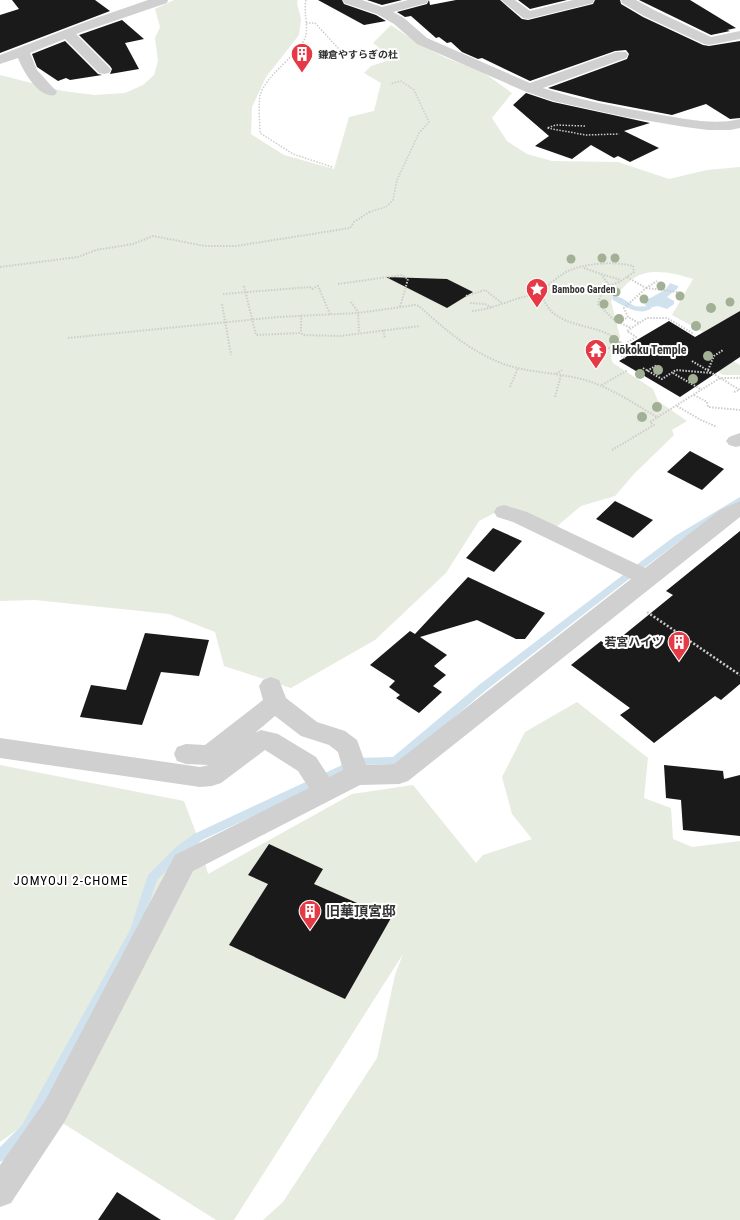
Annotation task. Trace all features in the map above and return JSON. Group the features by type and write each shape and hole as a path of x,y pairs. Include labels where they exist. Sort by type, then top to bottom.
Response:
{"street":[{"path":"0,60 143,2 162,0"},
{"path":"349,0 382,11 398,21 422,41 529,88 558,98 626,113 684,123 708,126 730,126 740,123"},
{"path":"382,11 422,0"},
{"path":"507,0 528,15 588,0"},
{"path":"631,0 649,13 709,40 740,35"},
{"path":"69,32 103,65"},
{"path":"22,51 31,72 50,92"},
{"path":"529,88 621,55"},
{"path":"504,512 520,517 648,578"},
{"path":"0,1192 55,1111 184,863 357,774 399,774 624,596 736,515"},
{"path":"186,754 210,755 273,694 309,730 337,738 348,747 357,774"},
{"path":"0,748 200,777 212,776 260,740 270,740 307,764 325,791"}],"path":[{"path":"306,0 304,8 306,23 304,39 268,82 260,95 260,133 293,154 332,167"},
{"path":"306,23 315,23 338,48 349,56"},
{"path":"0,267 78,257 96,250 133,244 153,236 205,246 236,246 350,228 354,222 363,216 373,210 386,207 393,200 397,180 419,133 429,122 414,90 401,81 390,84"},
{"path":"540,294 541,291 566,271 582,267 626,263 633,266 634,272 621,280 606,286 599,296 598,304 610,316 631,328"},
{"path":"582,267 621,280"},
{"path":"601,274 609,285"},
{"path":"338,284 402,275 408,279 400,307"},
{"path":"627,276 646,288 678,292"},
{"path":"639,323 628,317 624,308 646,288 657,281"},
{"path":"244,286 251,320 256,335 301,333 303,335 340,336 420,326"},
{"path":"222,294 310,287 312,289 318,286 330,314"},
{"path":"466,296 485,290 502,303"},
{"path":"472,311 492,308 529,294 540,294"},
{"path":"540,294 555,314 577,324 616,336 620,342 634,349 623,357 609,348 620,342"},
{"path":"351,302 356,306 358,313 359,333"},
{"path":"470,303 485,304 492,308"},
{"path":"222,304 231,355"},
{"path":"68,338 301,315 358,313 415,305 419,306 440,325 486,356 501,363 518,368 582,379 601,386 658,417"},
{"path":"301,315 301,333"},
{"path":"619,322 628,317"},
{"path":"625,344 636,337 627,332 647,318 667,318 694,334"},
{"path":"383,330 385,338"},
{"path":"708,370 714,356 723,350"},
{"path":"692,361 740,390"},
{"path":"647,370 657,365"},
{"path":"510,387 518,368"},
{"path":"643,368 662,380 676,370 712,373"},
{"path":"555,374 562,370"},
{"path":"601,386 628,370"},
{"path":"672,372 702,390"},
{"path":"555,397 561,375"},
{"path":"612,450 654,425 650,422 720,378 740,378"},
{"path":"734,392 740,390"},
{"path":"694,395 707,402 708,407 740,410"},
{"path":"677,405 701,420 720,429"},
{"path":"624,596 740,674"}],"shaded area":[{"path":"174,0 298,0 297,3 301,19 299,35 266,77 252,107 251,134 284,155 334,169 349,117 374,111 381,83 364,73 371,66 393,59 373,43 391,25 419,44 446,58 480,70 512,93 492,118 507,141 527,154 552,161 618,162 669,179 707,170 740,167 740,311 703,332 672,315 693,279 661,272 652,272 637,276 630,281 611,301 620,337 611,358 613,363 653,389 658,401 687,421 672,430 674,435 634,474 615,496 581,506 556,527 504,508 479,521 446,573 375,640 291,688 224,666 215,632 169,614 35,600 0,601 0,75 63,91 95,95 125,93 143,85 154,75 158,61 155,38 160,27 155,9"},
{"path":"726,357 740,365 740,375 723,375 717,371"},
{"path":"577,702 648,758 644,798 671,808 673,839 692,847 740,841 740,1220 263,1220 283,1202 377,1058 395,975 403,954 234,1220 216,1220 61,1122 104,1037 21,1127 0,1142 0,765 184,801 199,841 208,874 352,794 413,785 476,863 483,855 532,839 512,814 502,777 525,732"}],"water":[{"path":"670,283 678,286 678,288 667,297 674,301 674,304 667,309 658,306 648,308 643,302 665,290"}],"building":[{"path":"12,0 95,0 110,11 0,53 0,15 19,9"},
{"path":"318,0 342,0 344,4 376,15 386,21 364,25"},
{"path":"367,0 402,0 382,5"},
{"path":"429,0 430,5 456,0 500,0 522,19 528,20 593,4 595,0 620,0 621,4 643,17 703,45 709,46 740,41 740,118 730,119 706,104 672,115 599,101 548,88 627,59 629,54 626,50 615,51 530,81 482,58 478,59 462,52 451,42 447,43 439,37 436,38 411,16 405,17 397,12 427,4"},
{"path":"518,0 567,0 530,9"},
{"path":"639,0 690,0 736,28 727,30 730,31 711,35"},
{"path":"122,20 144,39 125,43 139,69 110,74 112,69 110,66 79,35"},
{"path":"65,41 98,74 102,75 70,80 66,78 58,81 37,67 32,54"},
{"path":"526,93 553,102 650,123 624,131 659,148 630,162 618,156 614,158 591,145 572,159 535,146 549,136 513,105"},
{"path":"386,277 447,279 473,292 447,308"},
{"path":"740,311 740,357 680,397 619,361 639,349 630,344 669,321 695,337"},
{"path":"690,451 724,469 702,490 667,472"},
{"path":"615,501 653,520 633,538 596,519"},
{"path":"493,528 522,541 494,572 466,558"},
{"path":"740,531 740,684 721,700 715,696 654,743 620,715 630,708 571,665 601,641 609,647 673,595 666,591"},
{"path":"468,577 545,613 525,639 516,639 477,620 420,637 447,655 434,666 446,675 433,686 442,692 419,713 396,698 400,695 389,687 395,681 370,665 410,631 415,634"},
{"path":"145,633 209,640 199,676 161,672 142,725 80,717 91,685 126,690"},
{"path":"664,765 723,771 724,779 740,775 740,836 683,830 681,800 666,798"},
{"name":"旧華頂宮邸","path":"269,844 323,869 314,884 391,918 345,999 229,945 268,884 248,875"},
{"path":"117,1192 161,1220 98,1220"}],"waterway":[{"path":"616,298 635,309 648,308"},
{"path":"0,1156 26,1129 135,931 152,878 180,850 198,837 361,761 395,761 482,688 626,577 678,538 740,500"}],"place":[{"name":"鎌倉やすらぎの杜","path":"302,74"},
{"name":"Bamboo Garden","path":"537,308"},
{"name":"Hōkoku Temple","path":"596,370"},
{"name":"若宮ハイツ","path":"679,662"},
{"name":"旧華頂宮邸","path":"310,930"}],"district":[{"name":"JOMYOJI 2-CHOME","path":"71,880"}]}
